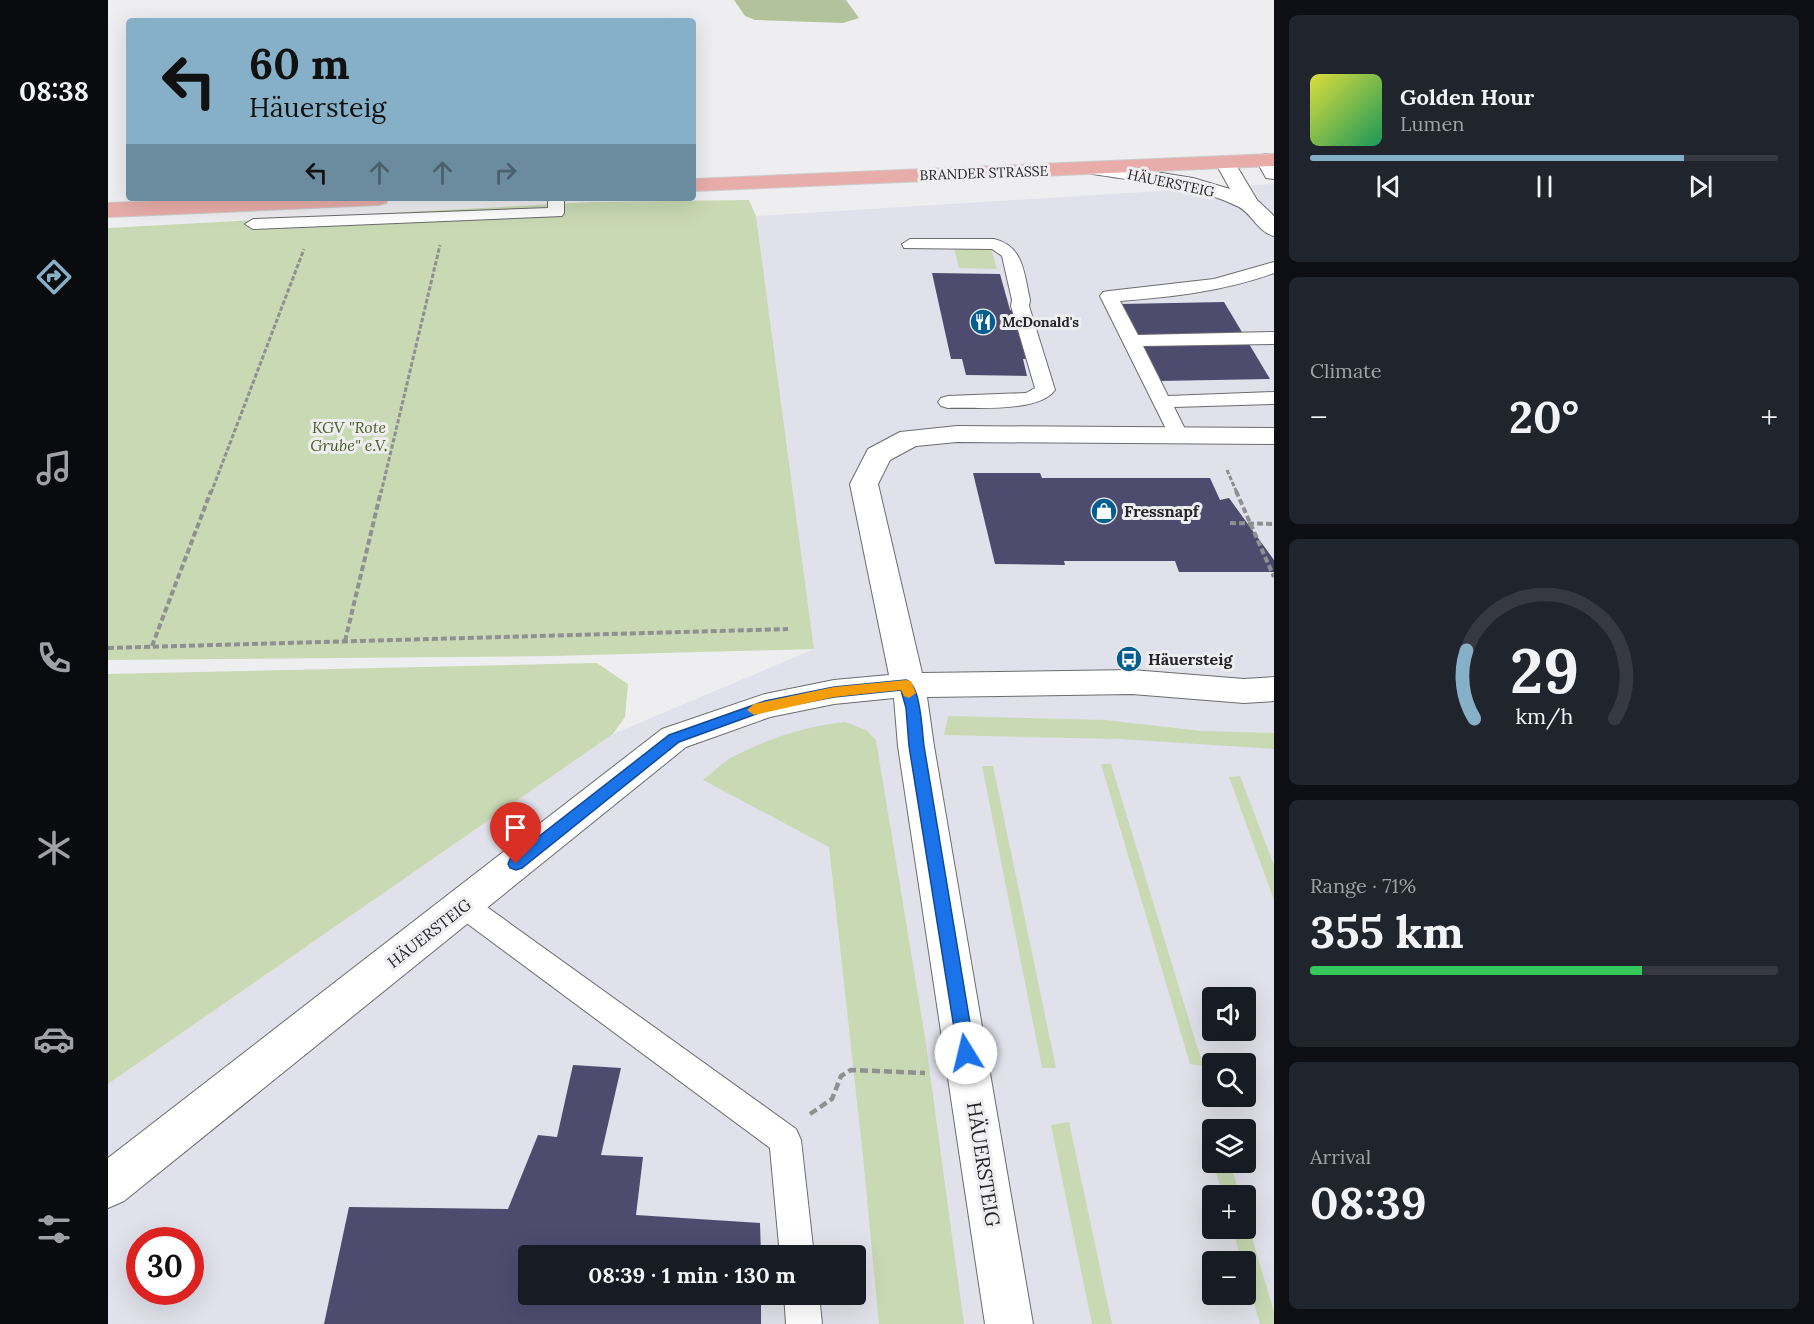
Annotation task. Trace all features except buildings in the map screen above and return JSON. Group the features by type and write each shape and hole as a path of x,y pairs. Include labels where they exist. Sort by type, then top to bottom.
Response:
{"main road":[{"name":"BRANDER STRASSE","path":"696,184 1225,162 1271,164"},
{"path":"108,210 310,201"}],"street":[{"name":"HÄUERSTEIG","path":"1225,162 1248,203 1274,230"},
{"name":"HÄUERSTEIG","path":"1093,168 1193,184 1248,203"},
{"name":"HÄUERSTEIG","path":"1009,1324 916,746 913,708 906,685 864,484 878,455 910,438 957,434 1274,436"},
{"name":"HÄUERSTEIG","path":"108,1186 674,738 765,706 834,692 906,685 1132,682 1244,691 1274,689"}],"lane":[{"path":"253,224 556,213 556,201"},
{"path":"910,244 994,244 1002,246 1009,252 1021,300 1020,306 1045,390 1030,399 948,402"},
{"path":"1178,435 1109,297 1156,294 1255,275 1274,267"},
{"path":"1131,341 1274,338"},
{"path":"1162,402 1274,398"},
{"path":"463,905 785,1140 796,1245"},
{"path":"802,1305 804,1324"}],"path":[{"path":"345,641 447,217"},
{"path":"152,646 314,221"},
{"path":"1227,470 1274,577"},
{"path":"1230,523 1274,524"},
{"path":"108,648 788,629"},
{"path":"777,1135 832,1099 841,1076 851,1070 909,1072"}],"shaded area":[{"path":"1274,184 1274,1324 108,1324 108,1084 613,734 814,649 756,216"}],"green space":[{"path":"734,0 846,0 859,18 843,23 755,20 745,16"},
{"name":"KGV \"Rote Grube\" e.V.","path":"749,200 756,216 814,649 553,656 108,660 108,228 593,202"},
{"path":"954,248 991,248 997,269 959,268"},
{"path":"597,663 628,684 625,717 613,734 108,1084 108,674"},
{"path":"948,716 1105,720 1202,731 1274,733 1274,749 1119,739 944,735"},
{"path":"845,722 866,730 876,740 925,1037 964,1324 879,1324 829,847 703,780 729,759 755,746 801,730"},
{"path":"1101,764 1111,764 1202,1066 1190,1064"},
{"path":"982,766 993,766 1056,1068 1042,1068"},
{"path":"1240,776 1274,865 1274,900 1229,777"},
{"path":"1069,1122 1112,1324 1092,1324 1051,1125"},
{"path":"1216,1173 1233,1173 1237,1185 1220,1185"},
{"path":"1235,1239 1252,1239 1256,1251 1239,1251"},
{"path":"1256,1251 1274,1312 1274,1324 1260,1324 1254,1305"}],"slow traffic":[{"path":"754,710 834,692 906,685 909,693"}],"place":[{"name":"McDonald's","path":"983,322"},
{"name":"Fressnapf","path":"1104,511"},
{"name":"Häuersteig","path":"1129,659"}],"route":[{"path":"516,864 674,738 765,706 834,692 906,685 913,708 916,746 966,1053"}]}
